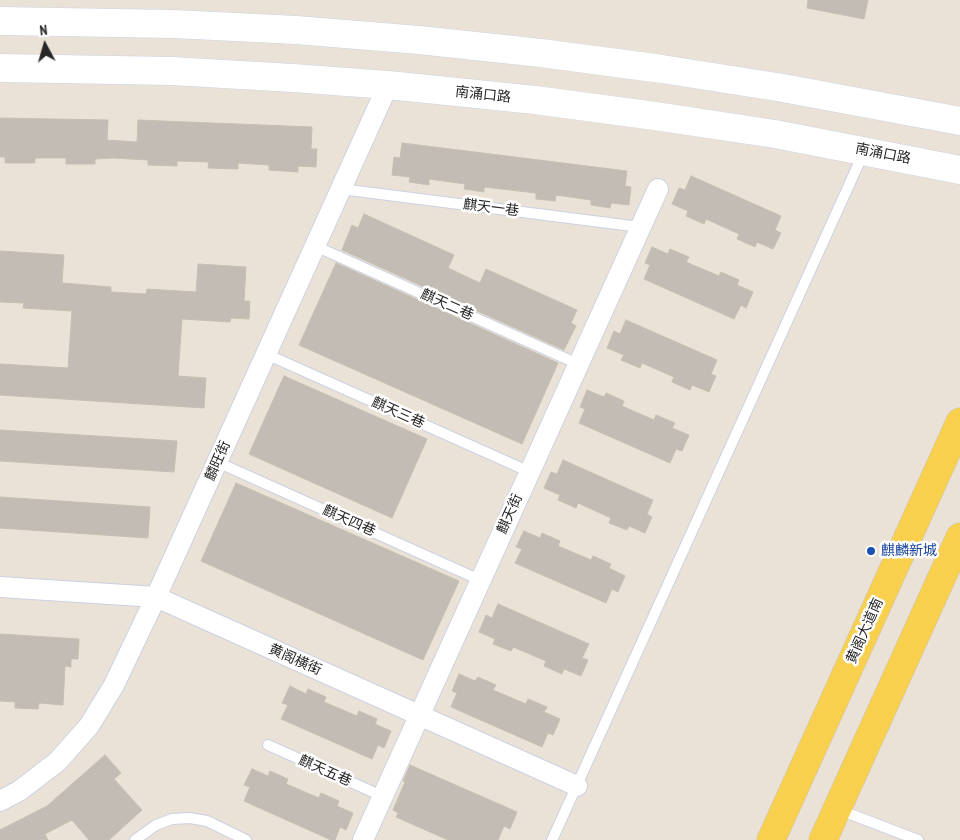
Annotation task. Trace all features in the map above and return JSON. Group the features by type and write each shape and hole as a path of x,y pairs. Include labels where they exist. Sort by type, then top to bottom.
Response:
{"main road":[{"path":"0,1 15,10 48,20 296,30 419,40 541,53 783,88 960,121"},
{"path":"0,21 66,21"},
{"name":"南涌口路","path":"0,68 172,72 388,85 535,100 775,134 960,170"},
{"name":"黄阁大道南","path":"771,840 960,422"},
{"path":"823,840 960,537"}],"street":[{"name":"麟旺街","path":"0,801 19,791 57,762 89,726 114,685 156,597 388,85"},
{"name":"麒天街","path":"363,840 658,189"},
{"name":"黄阁横街","path":"0,588 156,597 577,786"}],"lane":[{"path":"552,840 865,151"},
{"name":"麒天一巷","path":"341,189 640,227"},
{"name":"麒天二巷","path":"315,246 578,364"},
{"name":"麒天三巷","path":"266,354 530,472"},
{"name":"麒天四巷","path":"217,462 480,580"},
{"name":"麒天五巷","path":"268,745 382,796"},
{"path":"837,809 918,840"},
{"path":"135,840 156,825 172,819 190,818 207,821 246,840"}],"building":[{"path":"808,0 868,0 864,19 807,8"},
{"path":"0,118 108,120 107,140 137,142 138,120 312,127 311,149 317,149 316,167 298,166 298,172 269,170 269,165 238,163 238,169 208,168 209,162 177,161 177,166 148,165 148,160 113,158 95,159 95,164 66,164 66,158 35,158 35,163 5,163 5,157 0,157"},
{"path":"402,143 627,171 625,186 631,187 629,205 611,203 610,208 591,205 591,200 556,195 555,201 536,199 536,193 484,187 484,192 464,189 465,184 429,179 429,185 409,182 410,177 392,175 394,157 400,158"},
{"path":"691,176 781,216 775,230 781,233 773,249 757,242 755,247 737,239 739,234 706,219 704,224 686,216 688,211 672,204 679,188 685,190"},
{"path":"364,214 454,255 448,268 480,283 486,269 577,310 571,323 576,326 564,350 342,250 352,225 358,228"},
{"path":"652,247 668,254 670,249 689,257 686,262 719,276 721,272 739,280 737,285 753,292 746,308 741,305 734,319 644,279 650,265 645,263"},
{"path":"0,251 64,255 62,283 111,287 111,292 146,294 147,289 196,292 198,264 246,267 244,301 250,301 249,319 231,318 230,322 182,319 178,376 206,378 204,408 0,395 0,364 68,368 72,311 23,308 24,303 0,302"},
{"path":"336,263 558,363 522,444 299,345"},
{"path":"626,320 717,360 711,374 716,376 709,392 692,385 690,390 672,382 674,377 642,363 640,368 621,360 624,355 607,348 614,331 620,334"},
{"path":"284,376 427,439 392,518 249,454"},
{"path":"587,390 604,397 606,393 624,401 622,406 654,420 656,415 675,423 672,428 689,435 682,451 676,449 670,463 579,423 585,409 580,407"},
{"path":"0,430 177,441 174,472 0,461"},
{"path":"563,460 653,500 647,514 652,517 645,533 629,526 627,530 609,523 611,518 578,503 576,508 558,500 560,495 544,488 551,472 557,474"},
{"path":"236,483 459,581 423,660 201,561"},
{"path":"0,497 150,507 148,538 0,528"},
{"path":"524,531 540,538 542,533 560,541 558,546 591,560 593,556 611,564 609,568 625,576 618,592 612,589 606,603 515,563 522,549 516,547"},
{"path":"498,604 589,644 582,658 588,660 581,676 564,669 562,674 544,666 546,661 513,647 511,651 493,644 495,639 479,632 486,615 492,618"},
{"path":"0,634 79,639 78,659 71,659 71,667 65,666 63,705 39,703 38,709 15,708 15,702 0,701"},
{"path":"459,674 475,681 478,677 496,685 493,690 526,704 528,699 547,707 544,712 560,719 553,735 548,733 542,747 451,707 457,693 452,691"},
{"path":"290,686 306,694 308,689 326,697 324,702 357,716 359,711 377,719 375,724 391,731 384,748 378,745 372,759 281,719 288,705 282,703"},
{"path":"105,755 121,773 114,779 142,810 109,840 89,840 72,820 45,834 48,840 0,840 0,830 47,806"},
{"path":"410,765 517,812 510,829 504,826 498,840 448,840 396,817 398,813 393,810"},
{"path":"252,769 268,776 270,771 288,779 286,784 319,798 321,793 339,801 337,806 353,813 346,830 340,827 335,840 331,840 244,801 250,787 244,785"}],"place":[{"name":"麒麟新城","path":"871,551"}]}
